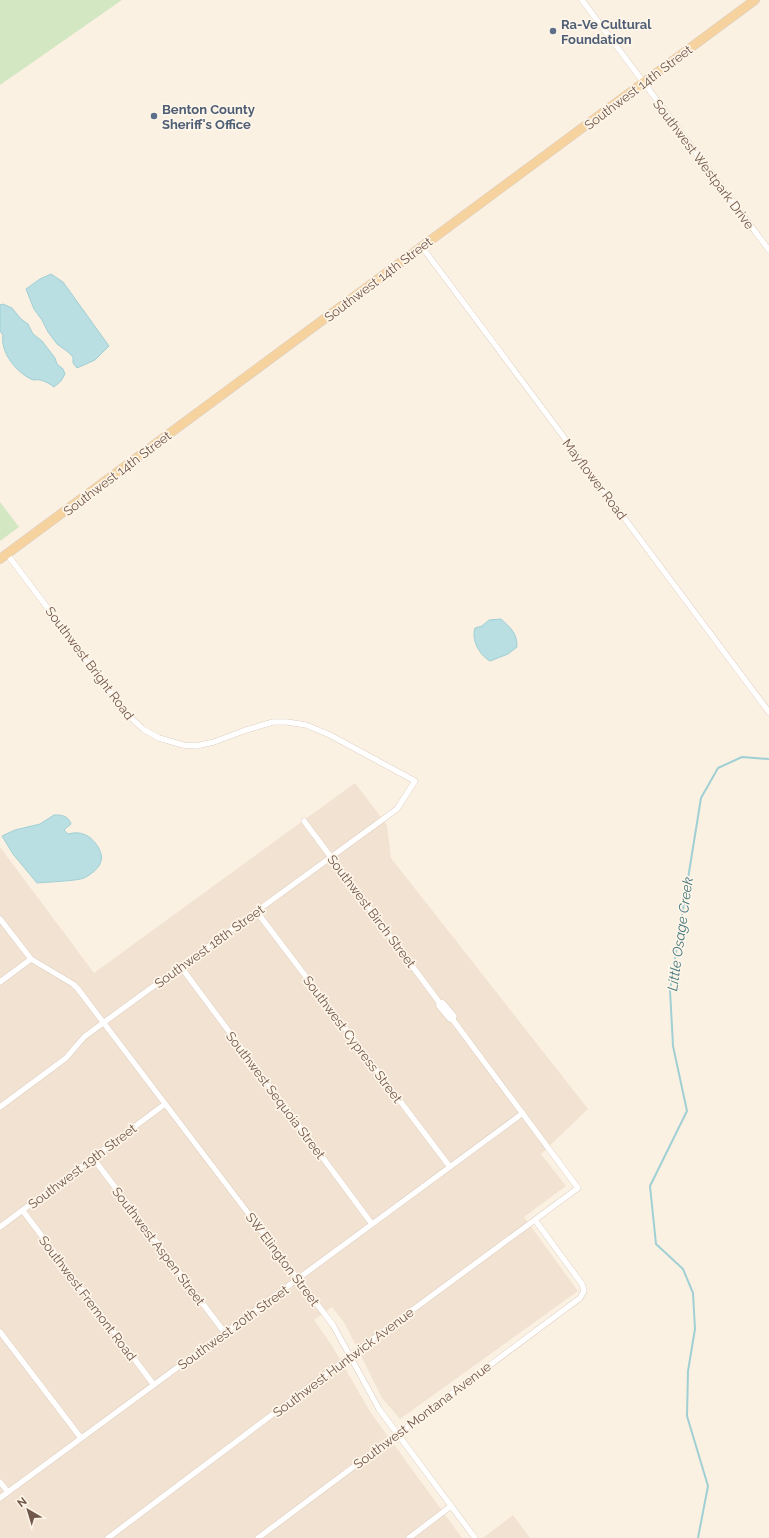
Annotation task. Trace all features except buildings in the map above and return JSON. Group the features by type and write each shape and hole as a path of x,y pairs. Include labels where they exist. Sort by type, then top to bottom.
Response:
{"main road":[{"name":"Southwest 14th Street","path":"3,557 756,0"}],"street":[{"name":"Southwest Westpark Drive","path":"582,0 768,246"},
{"name":"Mayflower Road","path":"422,247 769,712"},
{"name":"Southwest Bright Road","path":"3,557 128,715 143,730 171,742 196,746 214,742 273,722 300,724 330,735 415,781"},
{"name":"Southwest 18th Street","path":"0,1107 66,1058 84,1038 103,1022 257,912 397,808 415,781"},
{"name":"Southwest Birch Street","path":"304,821 439,1002 443,1003 454,1016 453,1020 578,1188"},
{"name":"Southwest Cypress Street","path":"257,912 450,1167"},
{"path":"0,919 30,959 0,982"},
{"name":"SW Elington Street","path":"30,959 73,984 78,989 333,1325 379,1409 475,1538"},
{"name":"Southwest Sequoia Street","path":"180,967 372,1224"},
{"name":"Southwest 19th Street","path":"0,1227 165,1104"},
{"name":"Southwest 20th Street","path":"0,1498 523,1113"},
{"name":"Southwest Aspen Street","path":"93,1158 225,1333"},
{"name":"Southwest Huntwick Avenue","path":"108,1538 350,1356 578,1188"},
{"name":"Southwest Fremont Road","path":"22,1211 154,1385"},
{"name":"Southwest Montana Avenue","path":"258,1538 580,1298 584,1291 582,1284 535,1220"},
{"path":"0,1332 81,1438"},
{"path":"0,1482 8,1492"},
{"path":"409,1538 451,1506"}],"shaded area":[{"path":"355,783 387,825 391,858 588,1109 541,1154 566,1186 524,1217 578,1291 400,1419 382,1398 345,1324 332,1307 314,1320 331,1344 371,1413 462,1538 0,1538 0,847 94,973"},
{"path":"513,1515 530,1538 483,1538"}],"green space":[{"path":"0,0 122,0 0,85"},
{"path":"0,502 19,527 0,541"}],"water":[{"path":"51,274 63,282 109,346 95,360 77,368 73,363 73,357 57,344 48,332 34,309 26,289 40,279"},
{"path":"3,304 12,308 21,319 28,324 33,334 42,341 55,358 57,364 63,369 65,374 61,381 54,387 44,381 32,380 25,376 10,361 4,348 3,335 0,331 0,305"},
{"path":"501,619 515,634 517,647 508,654 490,661 479,651 474,637 475,628 482,626 489,620"},
{"path":"54,815 62,815 70,821 71,824 64,830 68,834 81,833 90,838 96,844 101,853 101,861 97,869 84,878 69,881 37,883 13,854 2,836 15,830 40,824"}],"waterway":[{"name":"Little Osage Creek","path":"698,1538 708,1486 687,1416 688,1371 695,1329 693,1293 683,1269 656,1244 650,1186 687,1111 673,1046 670,990 701,798 718,768 742,757 769,759"}],"place":[{"name":"Ra-Ve Cultural Foundation","path":"553,31"},
{"name":"Benton County Sheriff's Office","path":"154,116"}]}
